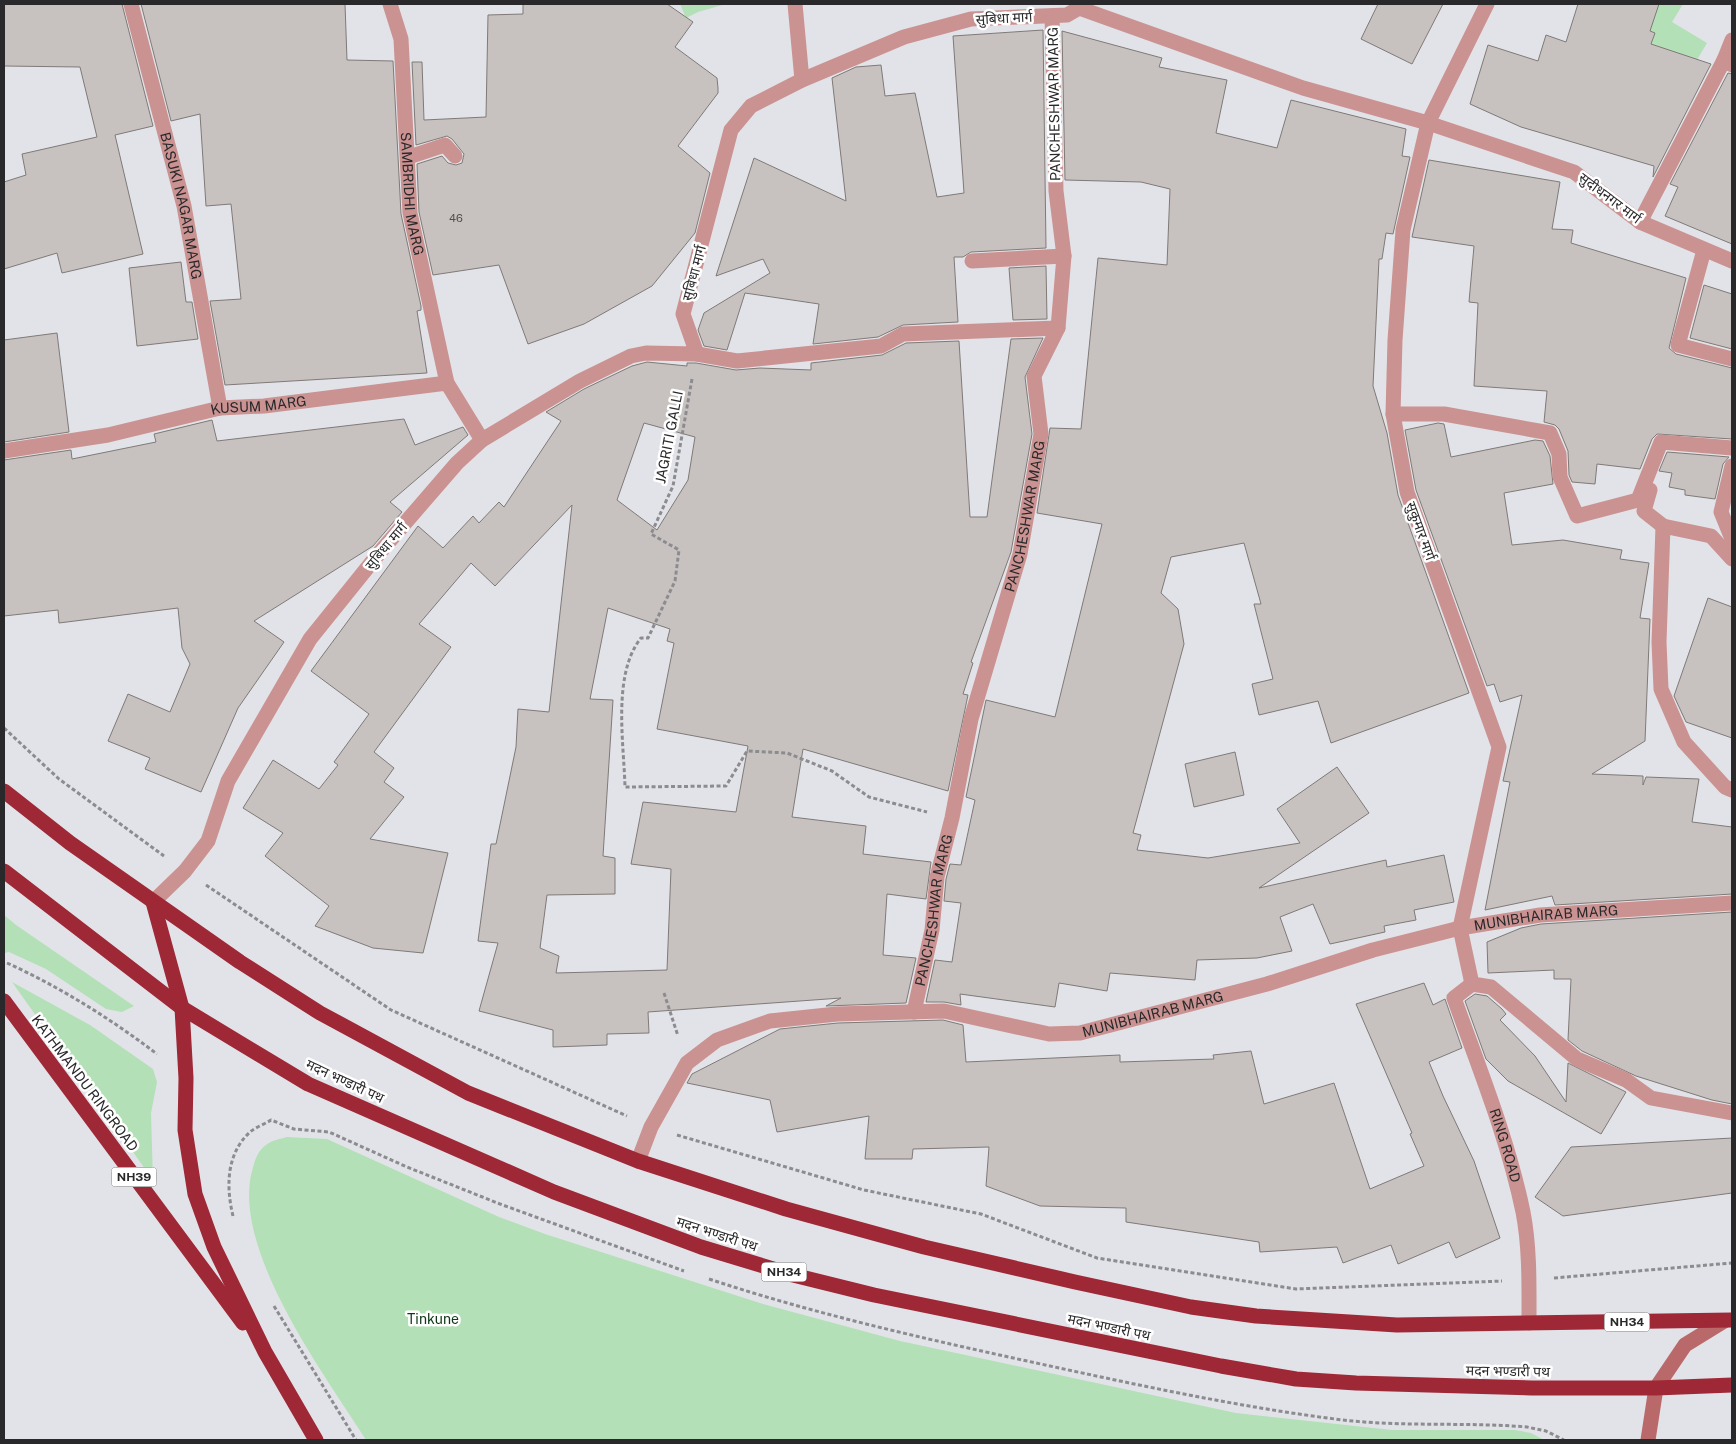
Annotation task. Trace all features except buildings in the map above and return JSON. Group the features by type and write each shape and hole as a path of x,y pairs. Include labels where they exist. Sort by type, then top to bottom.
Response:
{"highway":[{"path":"4,791 70,843 153,902"},
{"name":"मदन भण्डारी पथ","path":"4,871 182,1008 308,1084 554,1192 701,1247 793,1275 874,1294 1173,1356 1296,1379 1356,1384 1473,1387 1656,1388 1732,1385"},
{"name":"KATHMANDU RINGROAD","path":"153,902 182,1008 186,1078 185,1130 196,1194 214,1247 265,1352 316,1440"},
{"name":"NH34","path":"153,902 240,962 320,1013 468,1093 638,1160 786,1209 924,1247 1191,1307 1256,1316 1397,1325 1728,1320"},
{"name":"KATHMANDU RINGROAD","path":"4,1001 265,1352"}],"street":[{"name":"BASUKI NAGAR MARG","path":"131,4 184,206 220,408"},
{"name":"SAMBRIDHI MARG","path":"390,4 401,39 404,111 409,157 410,213 447,383"},
{"path":"795,4 802,80"},
{"name":"सुकुमार मार्ग","path":"1460,928 1499,747 1407,492 1393,414 1395,340 1403,230 1428,123 1487,4"},
{"name":"सुबिधा मार्ग","path":"153,902 185,871 208,841 228,781 310,639 380,552 458,463 482,440 580,381 631,356 646,353 697,354 683,314 731,130 751,106 802,80 904,37 971,19 1066,15 1080,6 1304,88 1428,123"},
{"name":"PANCHESHWAR MARG","path":"914,1012 932,930 937,877 952,818 971,719 1020,554 1041,434 1034,376 1058,328 1064,256 1056,192 1052,16"},
{"path":"1640,222 1728,62 1732,40"},
{"name":"सुदीधनगर मार्ग","path":"1428,123 1574,172 1640,222 1732,262"},
{"path":"409,157 445,144 455,156"},
{"path":"1704,250 1678,345 1732,358"},
{"path":"972,260 1064,256"},
{"path":"697,354 737,361 881,346 903,334 1058,328"},
{"name":"KUSUM MARG","path":"4,451 108,435 220,408 264,406 447,383"},
{"path":"447,383 482,440"},
{"path":"1393,414 1444,414 1550,433 1559,454 1560,477 1577,516 1638,500 1660,442"},
{"path":"1660,442 1732,448"},
{"path":"1660,442 1644,512 1663,526 1711,536 1732,559"},
{"path":"1732,466 1721,512 1732,539"},
{"path":"1663,526 1659,642 1661,689 1684,742 1725,787 1732,790"},
{"name":"MUNIBHAIRAB MARG","path":"638,1160 652,1127 687,1062 717,1040 770,1021 837,1014 944,1011 1049,1034 1080,1033 1267,984 1373,950 1460,928 1540,915 1732,903"},
{"path":"1460,928 1472,984 1491,987 1577,1059 1626,1080 1651,1098 1732,1113"},
{"name":"RING ROAD","path":"1472,984 1454,998 1503,1136 1523,1214 1529,1280 1529,1323"},
{"path":"1648,1440 1656,1388 1685,1346 1728,1320"}],"path":[{"name":"JAGRITI GALLI","path":"697,354 673,486 652,534 679,550 675,581 648,638 641,638 628,661 622,697 625,788 726,786 747,752 787,753 832,771 869,797 952,818"},
{"path":"4,728 59,779 185,871 391,1010 652,1127 864,1190 981,1214 1097,1258 1296,1289 1529,1280 1732,1263"},
{"path":"7,963 117,1024 157,1054"},
{"path":"664,993 687,1062"},
{"path":"234,1220 228,1184 234,1156 241,1143"},
{"path":"270,1299 356,1440"}],"green space":[{"path":"680,4 726,4 698,12 686,18"},
{"path":"1640,4 1683,4 1672,22 1707,43 1688,75 1621,34"},
{"path":"4,915 134,1006 122,1012 106,1009 46,969 9,952 4,953"},
{"path":"12,982 90,1025 153,1069 157,1082 151,1113 153,1180"},
{"name":"Tinkune","path":"287,1137 327,1139 499,1217 545,1234 763,1304 900,1341 1236,1413 1392,1430 1515,1430 1531,1433 1544,1440 366,1440 307,1349 287,1313 256,1241 250,1207 253,1167 263,1148 271,1142"}]}
